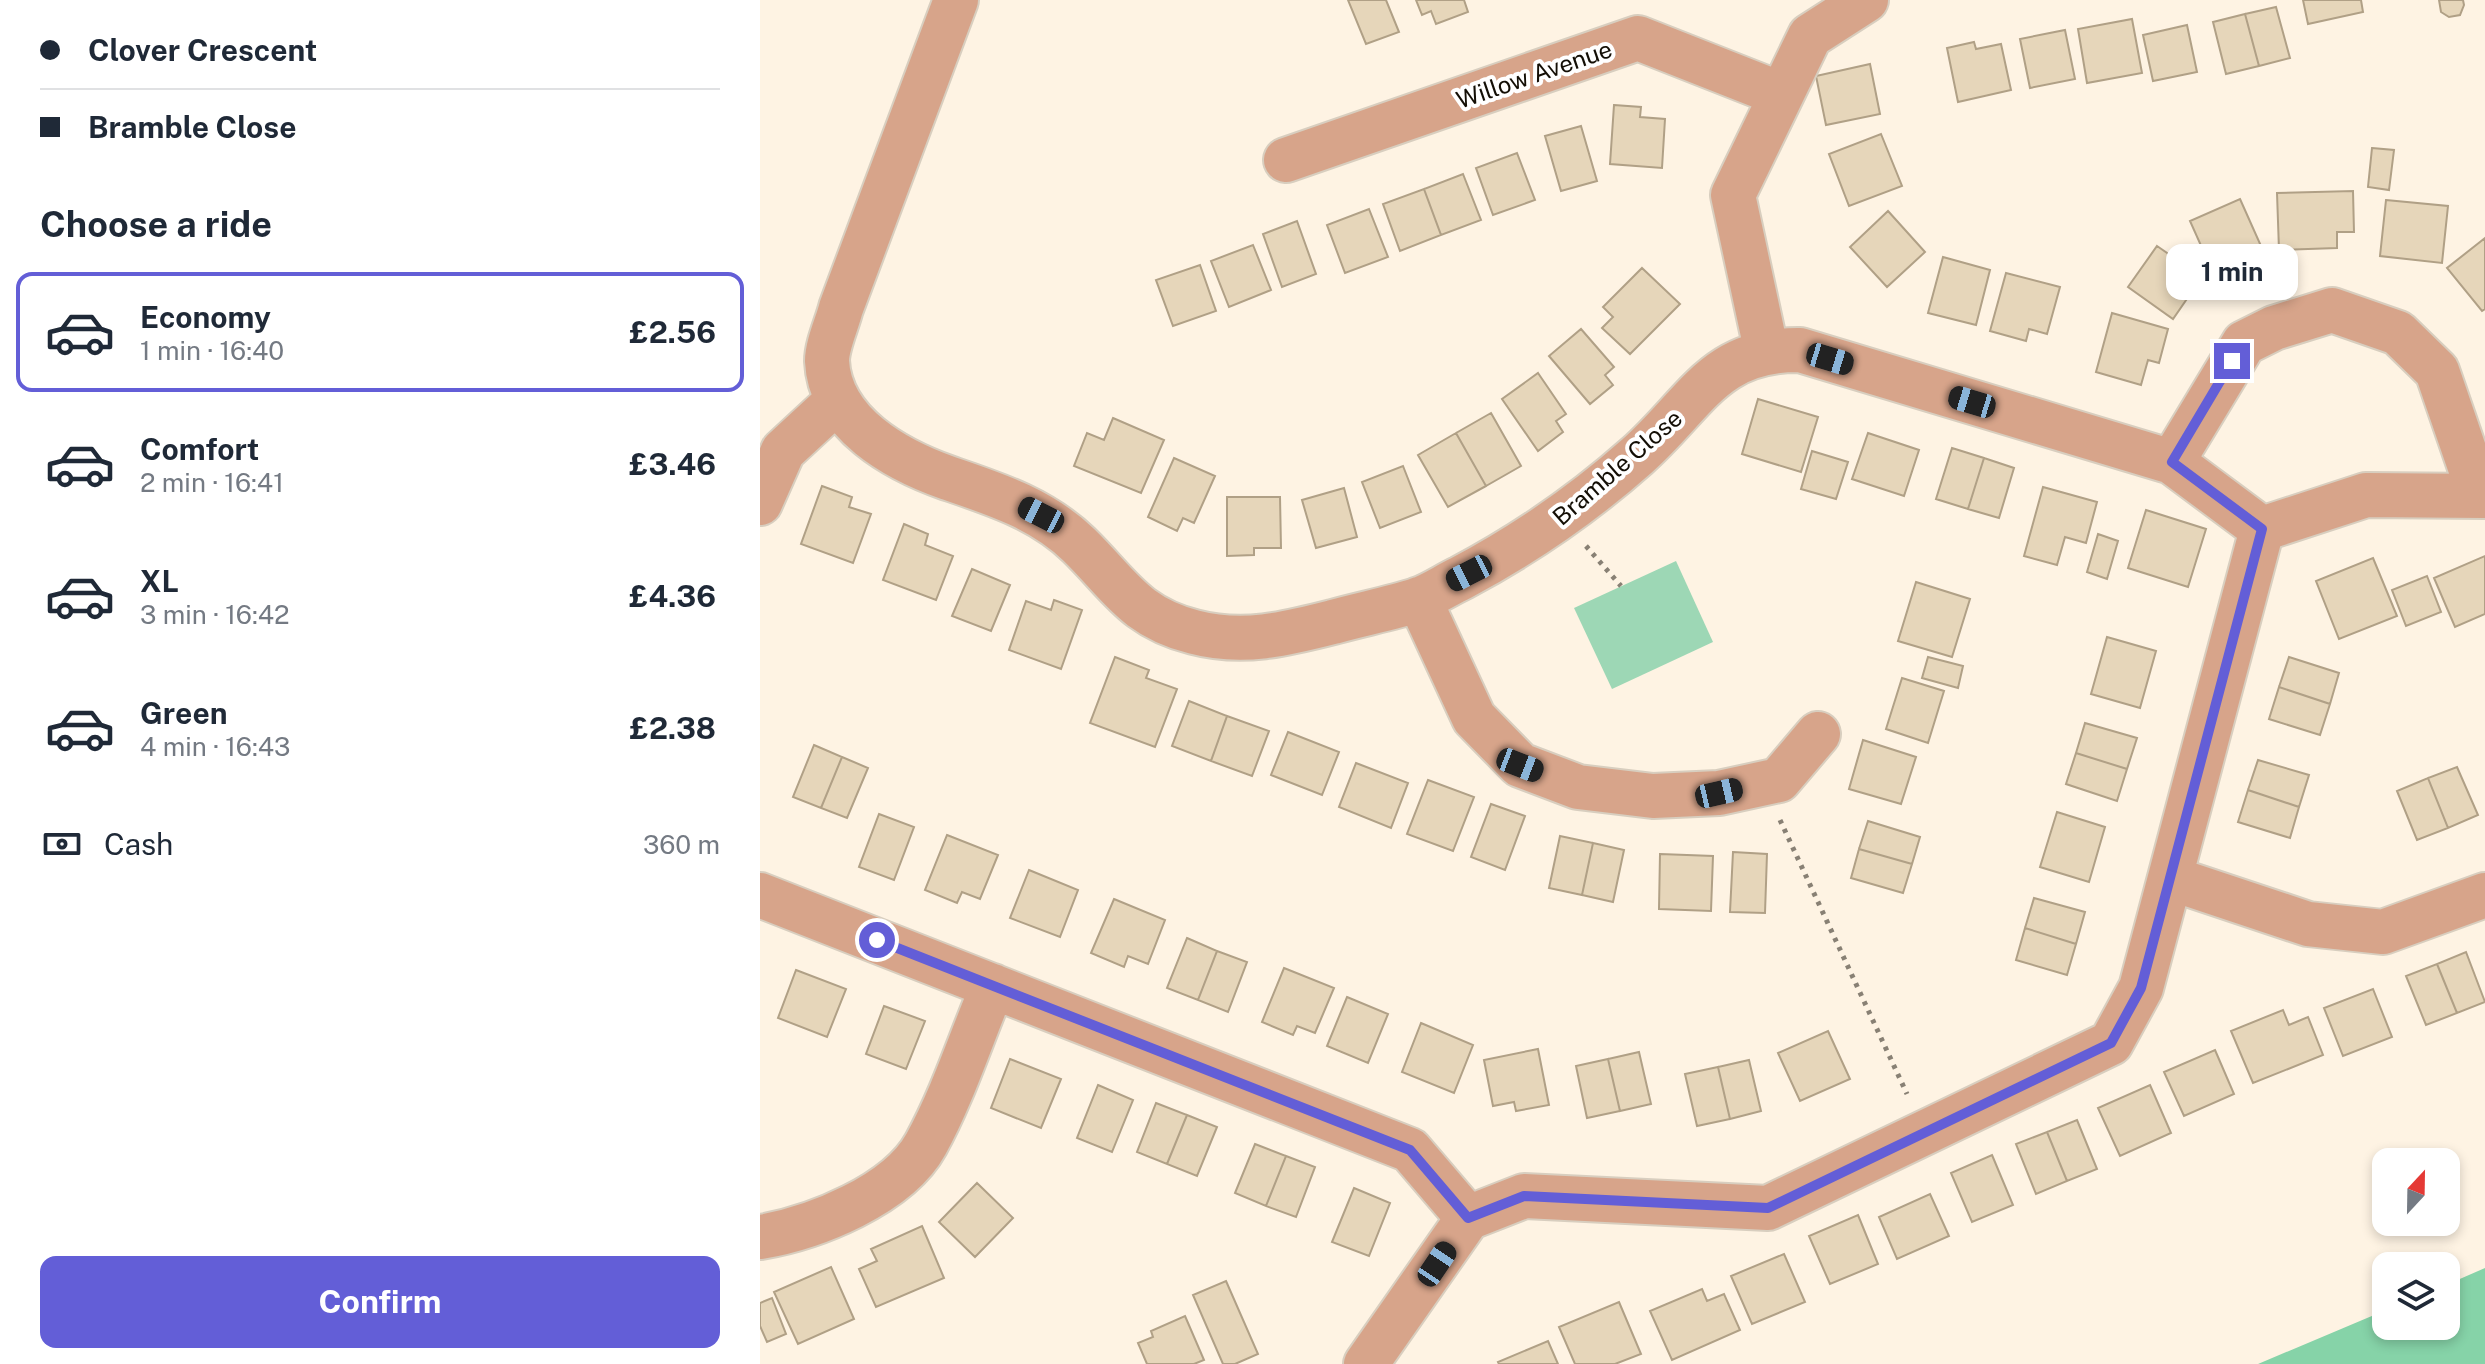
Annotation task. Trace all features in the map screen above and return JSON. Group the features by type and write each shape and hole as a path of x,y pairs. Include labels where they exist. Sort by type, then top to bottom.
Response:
{"street":[{"path":"760,503 783,451 837,401 827,360 841,308 956,0"},
{"path":"1766,349 1733,195 1810,36 1866,0"},
{"name":"Willow Avenue","path":"1286,160 1638,38 1780,94"},
{"path":"1366,1364 1468,1218 1524,1196 1768,1208 2111,1043 2141,988 2262,529 2366,495 2483,496 2437,371 2398,333 2332,310 2274,328 2244,343 2172,462"},
{"name":"Bramble Close","path":"837,401 865,432 896,457 1003,497 1041,515 1078,544 1117,590 1151,616 1192,632 1235,640 1280,635 1419,599 1494,560 1562,518 1639,454 1728,365 1766,349 1800,350 2172,462 2262,529"},
{"path":"1419,599 1474,718 1520,765 1578,787 1653,796 1719,793 1779,780 1818,734"},
{"path":"2170,878 2308,924 2383,932 2485,895"},
{"path":"760,895 1410,1150 1468,1218"},
{"path":"760,1237 800,1231 882,1191 925,1146 993,986"}],"path":[{"path":"1562,518 1621,586"},
{"path":"1763,783 1925,1133"}],"green space":[{"path":"1676,561 1713,642 1612,689 1574,608"},
{"path":"2485,1268 2485,1364 2258,1364 2372,1316 2372,1340 2460,1340 2460,1279"}],"building":[{"path":"1348,0 1386,0 1399,32 1366,44"},
{"path":"1416,0 1464,0 1468,12 1436,24 1431,11 1422,15"},
{"path":"2303,0 2361,0 2363,12 2308,24"},
{"path":"2439,0 2463,0 2460,15 2449,17 2441,12"},
{"path":"2276,7 2290,58 2259,66 2245,14"},
{"path":"2245,14 2259,66 2226,74 2213,22"},
{"path":"2132,19 2142,73 2087,83 2078,29"},
{"path":"2187,25 2197,72 2153,81 2143,35"},
{"path":"2065,30 2075,79 2030,88 2020,39"},
{"path":"1974,42 1976,49 2001,44 2011,90 1958,102 1947,48"},
{"path":"1870,64 1880,114 1826,125 1816,76"},
{"path":"1614,105 1641,107 1640,117 1665,119 1662,168 1610,164"},
{"path":"1581,126 1597,181 1561,191 1545,136"},
{"path":"1881,134 1902,186 1849,206 1829,154"},
{"path":"2372,148 2394,150 2389,190 2368,187"},
{"path":"1517,153 1535,200 1493,215 1476,168"},
{"path":"1463,174 1481,220 1441,235 1424,189"},
{"path":"1424,189 1441,235 1400,251 1383,204"},
{"path":"2353,191 2354,232 2337,232 2337,248 2279,250 2277,193"},
{"path":"2240,199 2261,246 2211,268 2190,221"},
{"path":"2386,200 2448,206 2442,263 2380,256"},
{"path":"1369,209 1388,257 1345,273 1327,225"},
{"path":"1888,211 1925,252 1887,287 1850,247"},
{"path":"1297,221 1316,274 1282,287 1263,234"},
{"path":"2485,238 2485,309 2482,311 2447,268"},
{"path":"1253,245 1271,290 1229,307 1211,261"},
{"path":"2157,246 2202,277 2173,319 2128,287"},
{"path":"1943,257 1990,270 1976,325 1928,313"},
{"path":"1200,265 1216,311 1173,326 1156,280"},
{"path":"1642,268 1680,304 1630,354 1602,328 1613,317 1603,307"},
{"path":"2006,273 2060,287 2047,334 2029,329 2026,341 1990,331"},
{"path":"2112,313 2168,329 2159,363 2148,360 2141,385 2096,372"},
{"path":"1581,329 1614,367 1605,375 1613,385 1590,404 1549,356"},
{"path":"1538,373 1566,414 1556,421 1563,432 1538,451 1502,399"},
{"path":"1758,399 1818,417 1801,472 1742,454"},
{"path":"1491,413 1521,466 1486,486 1456,433"},
{"path":"1113,418 1164,440 1141,493 1074,466 1087,433 1104,440"},
{"path":"1456,433 1486,486 1448,507 1418,455"},
{"path":"1868,433 1919,450 1904,496 1852,479"},
{"path":"1952,448 1984,458 1968,509 1936,499"},
{"path":"1812,451 1848,462 1836,499 1801,489"},
{"path":"1174,458 1215,476 1194,523 1183,518 1177,531 1148,517"},
{"path":"1984,458 2014,468 1999,518 1968,509"},
{"path":"1403,466 1421,512 1380,528 1362,482"},
{"path":"822,486 852,497 849,507 871,514 853,563 801,544"},
{"path":"2043,487 2097,502 2086,543 2065,537 2057,565 2024,556"},
{"path":"1344,488 1357,537 1316,548 1302,500"},
{"path":"1227,497 1280,497 1281,548 1254,548 1254,555 1227,556"},
{"path":"2146,510 2206,529 2188,587 2128,568"},
{"path":"904,524 928,534 925,545 953,556 936,600 883,580"},
{"path":"2098,534 2118,541 2107,579 2087,572"},
{"path":"2485,556 2485,614 2455,627 2434,578"},
{"path":"2373,558 2397,616 2339,639 2316,581"},
{"path":"972,569 1010,585 991,631 952,616"},
{"path":"2427,576 2441,612 2406,626 2392,590"},
{"path":"1916,582 1970,599 1952,657 1898,641"},
{"path":"1054,600 1082,610 1061,669 1009,650 1026,601 1051,610"},
{"path":"2107,637 2156,651 2140,708 2091,694"},
{"path":"1115,657 1149,670 1146,678 1177,689 1155,747 1090,723"},
{"path":"1928,657 1963,666 1958,688 1922,678"},
{"path":"2289,657 2339,673 2330,704 2279,687"},
{"path":"1902,678 1944,691 1928,743 1886,729"},
{"path":"2279,687 2330,704 2320,735 2269,719"},
{"path":"1189,701 1227,716 1211,761 1172,746"},
{"path":"1227,716 1269,731 1252,776 1211,761"},
{"path":"2085,723 2137,738 2127,769 2076,753"},
{"path":"1288,732 1339,752 1322,795 1271,775"},
{"path":"1863,740 1916,757 1901,804 1849,789"},
{"path":"814,745 842,757 821,808 793,797"},
{"path":"2076,753 2127,769 2117,801 2066,784"},
{"path":"842,757 868,768 847,818 821,808"},
{"path":"2258,760 2309,775 2299,807 2248,790"},
{"path":"1356,763 1408,783 1391,828 1339,807"},
{"path":"2457,767 2478,815 2448,828 2428,778"},
{"path":"2428,778 2448,828 2417,840 2397,791"},
{"path":"1428,780 1474,797 1453,851 1407,834"},
{"path":"2248,790 2299,807 2290,838 2238,822"},
{"path":"1491,804 1525,816 1505,870 1471,857"},
{"path":"2057,812 2105,827 2089,882 2040,867"},
{"path":"879,814 914,827 894,880 859,867"},
{"path":"1868,821 1920,837 1912,864 1859,849"},
{"path":"947,835 998,855 980,899 962,892 957,903 925,890"},
{"path":"1560,836 1593,843 1582,895 1549,888"},
{"path":"1593,843 1624,850 1613,902 1582,895"},
{"path":"1859,849 1912,864 1903,893 1851,878"},
{"path":"1733,852 1767,854 1765,913 1730,912"},
{"path":"1660,854 1713,856 1711,911 1659,909"},
{"path":"1029,870 1078,890 1060,937 1010,918"},
{"path":"2034,898 2085,912 2076,944 2025,928"},
{"path":"1114,899 1165,920 1148,964 1128,956 1124,967 1091,953"},
{"path":"2025,928 2076,944 2067,975 2016,960"},
{"path":"1187,938 1217,951 1198,1000 1167,988"},
{"path":"1217,951 1247,962 1228,1012 1198,1000"},
{"path":"2466,952 2485,1002 2457,1013 2437,964"},
{"path":"2437,964 2457,1013 2426,1025 2406,976"},
{"path":"1284,968 1334,988 1315,1033 1297,1026 1293,1035 1262,1022"},
{"path":"796,970 846,989 827,1037 778,1018"},
{"path":"2373,989 2392,1037 2343,1056 2324,1008"},
{"path":"1347,997 1388,1014 1368,1063 1327,1046"},
{"path":"884,1006 925,1021 906,1069 866,1054"},
{"path":"2283,1010 2289,1025 2308,1017 2323,1055 2253,1083 2231,1031"},
{"path":"1421,1023 1473,1045 1454,1093 1402,1072"},
{"path":"1828,1031 1850,1079 1800,1101 1778,1053"},
{"path":"1538,1049 1549,1105 1516,1111 1514,1102 1493,1106 1484,1060"},
{"path":"2215,1050 2234,1094 2184,1116 2164,1072"},
{"path":"1639,1052 1651,1104 1620,1111 1608,1059"},
{"path":"1010,1059 1061,1079 1041,1128 991,1108"},
{"path":"1608,1059 1620,1111 1587,1118 1576,1066"},
{"path":"1749,1060 1761,1111 1730,1119 1718,1067"},
{"path":"1718,1067 1730,1119 1697,1126 1685,1074"},
{"path":"1098,1085 1133,1100 1112,1152 1077,1138"},
{"path":"2150,1085 2171,1133 2120,1156 2098,1108"},
{"path":"1156,1103 1187,1115 1167,1164 1137,1152"},
{"path":"1187,1115 1217,1127 1197,1176 1167,1164"},
{"path":"2077,1120 2097,1169 2067,1181 2047,1132"},
{"path":"2047,1132 2067,1181 2036,1194 2016,1144"},
{"path":"1255,1144 1286,1156 1266,1206 1235,1193"},
{"path":"1992,1155 2013,1205 1972,1222 1951,1173"},
{"path":"1286,1156 1315,1167 1296,1217 1266,1206"},
{"path":"977,1183 1013,1218 975,1257 939,1222"},
{"path":"1354,1188 1390,1203 1369,1256 1332,1242"},
{"path":"1930,1194 1949,1236 1897,1259 1879,1217"},
{"path":"1858,1215 1878,1264 1830,1284 1809,1236"},
{"path":"922,1226 944,1278 876,1307 859,1269 877,1261 871,1249"},
{"path":"1784,1254 1805,1302 1752,1324 1731,1276"},
{"path":"831,1267 854,1319 798,1344 774,1292"},
{"path":"1226,1281 1258,1354 1235,1364 1223,1364 1193,1295"},
{"path":"1702,1289 1707,1301 1724,1294 1740,1330 1672,1360 1650,1311"},
{"path":"772,1298 786,1334 767,1342 760,1326 760,1303"},
{"path":"1619,1302 1641,1354 1615,1364 1575,1364 1559,1327"},
{"path":"1185,1316 1204,1360 1194,1364 1147,1364 1138,1343 1153,1337 1151,1331"},
{"path":"1548,1341 1558,1364 1498,1362"}],"route":[{"path":"877,940 1410,1150 1468,1218 1524,1196 1768,1208 2111,1043 2141,988 2262,529 2172,462 2232,361"}]}
